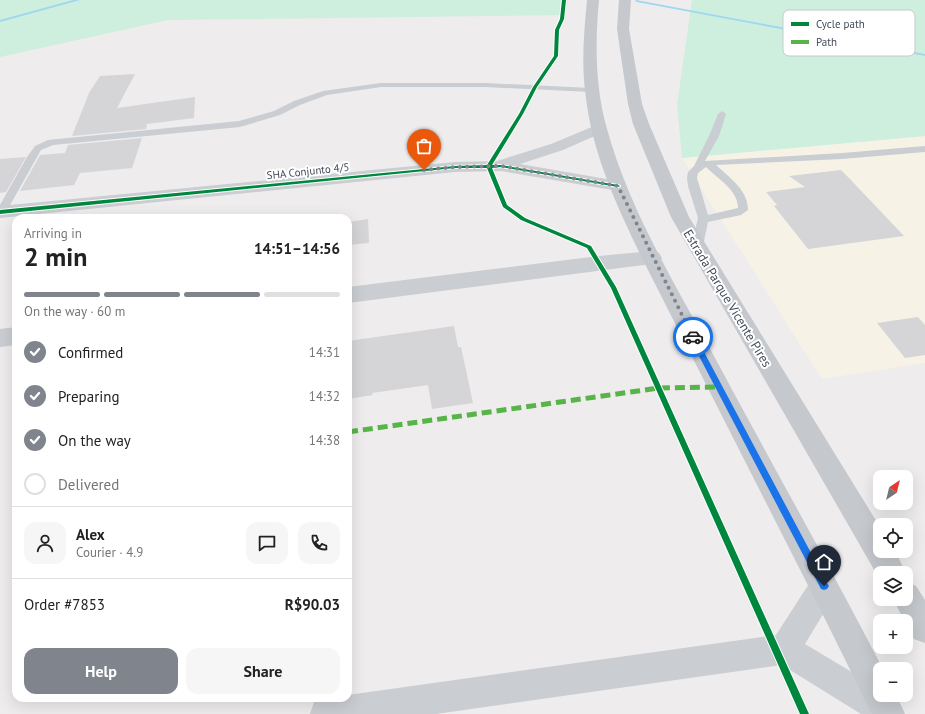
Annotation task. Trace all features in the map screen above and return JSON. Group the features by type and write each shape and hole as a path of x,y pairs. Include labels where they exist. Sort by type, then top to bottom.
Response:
{"main road":[{"path":"593,0 590,29 591,90 599,129 618,186 652,258 718,387 824,586 888,713"},
{"name":"Estrada Parque Vicente Pires","path":"625,0 623,30 635,104 641,124 680,217 888,566"},
{"path":"912,606 925,628"}],"street":[{"name":"SHA Conjunto 4/5","path":"501,166 557,147 599,129"},
{"name":"SHA Conjunto 4/5","path":"0,212 448,167 501,166 618,186"},
{"path":"352,294 599,263 652,258"},
{"path":"0,338 12,336"},
{"path":"785,649 824,586"},
{"path":"326,714 785,649 888,713"}],"lane":[{"path":"0,212 35,153 43,145 51,142 240,124 277,113 297,102 326,93 381,85 485,85 591,90"},
{"path":"703,164 722,114"},
{"path":"697,246 703,219 701,206 692,181 694,168 703,164 842,156 925,149"},
{"path":"703,164 738,192 744,205 743,210 737,213 703,219"}],"shaded area":[{"path":"925,136 925,363 822,379 682,158"}],"green space":[{"path":"0,0 568,0 565,15 168,20 0,57"},
{"path":"692,0 925,0 925,136 682,158 677,105"}],"building":[{"path":"135,74 117,108 195,97 194,118 147,124 146,129 72,136 89,93 100,76"},
{"path":"142,138 132,168 80,173 74,185 20,191 40,155 65,153 68,145"},
{"path":"26,157 6,192 0,193 0,159"},
{"path":"841,170 904,236 808,249 774,206 777,205 766,192 805,187 789,176"},
{"path":"368,219 369,243 352,245 352,221"},
{"path":"918,317 925,325 925,355 905,358 877,323"},
{"path":"454,326 458,347 461,347 473,403 432,409 428,385 372,393 373,395 352,398 352,340"}],"waterway":[{"path":"0,21 78,0"},
{"path":"637,1 783,28"},
{"path":"915,53 925,55"}],"marked path":[{"path":"352,431 659,388 718,387"}],"cycle path":[{"path":"564,0 562,19 557,30 556,56 535,87 521,114 489,166 505,206 523,219 589,247 614,288 805,714"},
{"path":"0,212 455,167 501,166 618,186"}],"way so far":[{"path":"424,170 455,167 501,166 618,186 652,258 693,337"}],"route":[{"path":"693,337 824,586"}]}
